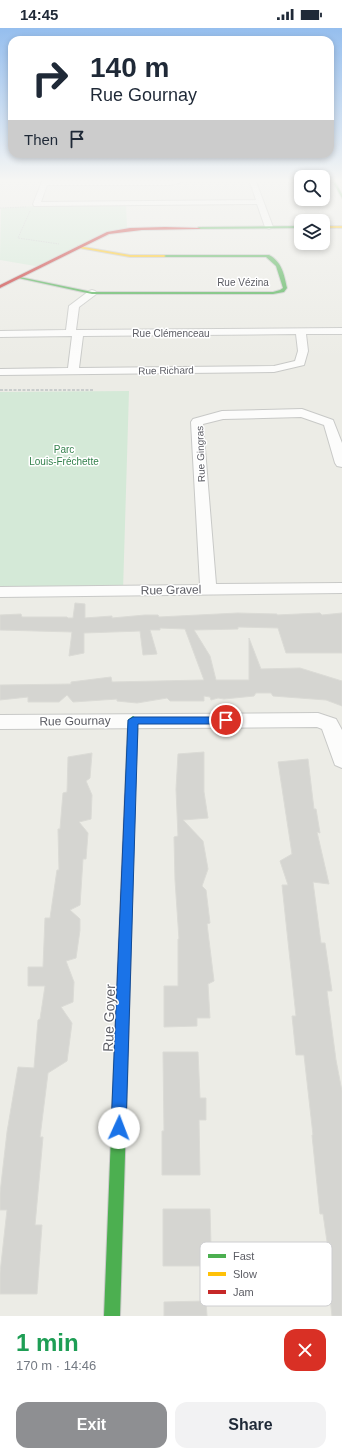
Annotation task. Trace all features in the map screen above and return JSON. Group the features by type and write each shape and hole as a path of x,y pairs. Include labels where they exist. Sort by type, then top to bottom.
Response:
{"street":[{"path":"0,287 96,239"},
{"name":"Rue Vézina","path":"20,278 92,293 273,293 282,291 285,288 278,262 274,258 267,256 130,256 79,247"},
{"path":"73,371 75,333 74,306 92,293"},
{"name":"Rue Clémenceau","path":"0,334 342,331"},
{"name":"Rue Richard","path":"0,372 274,369 300,363 303,351 300,332"},
{"name":"Rue Gingras","path":"208,590 196,422 222,415 302,413 329,423 342,463"},
{"name":"Rue Gravel","path":"0,592 342,588"},
{"name":"Rue Goyer","path":"112,1316 133,720"},
{"name":"Rue Gournay","path":"0,722 318,720 329,724 335,735 342,760"}],"path":[{"path":"26,239 79,247"},
{"path":"0,390 93,390"}],"green space":[{"path":"0,239 101,239 41,267 0,260"},
{"name":"Parc Louis-Fréchette","path":"129,391 123,591 0,592 0,392"}],"building":[{"path":"75,603 85,604 85,618 112,616 112,618 145,615 158,615 159,617 238,613 277,615 320,613 322,615 342,613 342,653 286,653 278,628 238,627 238,629 194,630 210,656 216,680 249,680 249,638 261,669 300,668 342,681 342,706 326,700 273,696 271,693 256,693 254,696 224,699 218,698 211,700 210,697 204,696 204,701 170,701 167,698 137,703 117,701 117,699 73,702 67,695 59,702 28,702 28,697 0,700 0,685 71,684 71,682 111,677 112,682 204,680 185,629 160,628 160,630 150,630 157,654 143,655 140,631 84,633 84,653 69,656 72,632 0,630 0,615 21,614 22,617 73,618"},
{"path":"204,752 204,792 208,818 183,820 203,841 208,869 202,886 206,890 210,923 207,924 214,981 208,984 210,1018 197,1018 197,1026 164,1027 164,986 178,986 179,939 174,837 178,836 176,789 178,754"},
{"path":"92,753 90,778 86,781 92,795 91,819 79,822 88,833 86,859 83,859 80,905 70,910 80,919 80,930 76,958 66,961 74,982 73,1002 61,1007 72,1023 67,1061 48,1073 40,1137 43,1137 35,1225 42,1225 37,1294 0,1294 0,1273 7,1210 0,1210 0,1193 7,1132 18,1067 34,1068 38,1020 40,1019 45,986 28,986 28,967 43,967 45,918 50,918 57,870 59,870 58,829 60,829 63,793 67,792 68,757"},
{"path":"308,759 314,809 316,809 320,833 317,832 329,884 313,882 321,943 325,943 332,991 327,991 336,1060 342,1091 342,1316 332,1316 332,1242 327,1242 323,1214 320,1214 304,1055 296,1055 292,1016 296,1016 282,885 288,885 280,861 292,854 278,762"},
{"path":"163,1052 198,1052 200,1098 206,1098 206,1120 199,1120 200,1175 162,1175 162,1131 164,1131"},
{"path":"163,1209 210,1209 211,1242 200,1242 200,1266 163,1266"},
{"path":"200,1301 200,1306 206,1306 207,1316 164,1316 164,1302"}],"traffic: fast":[{"path":"20,278 92,293 273,293 282,291 285,288 282,274 278,265 267,256 164,256"},
{"path":"130,792 133,720"},
{"path":"112,1316 121,1058"}],"traffic: slow":[{"path":"79,247 130,256 164,256"}],"traffic: jam":[{"path":"0,287 96,239"},
{"path":"121,1058 130,792"}],"route":[{"path":"119,1128 133,720 226,720"}]}
